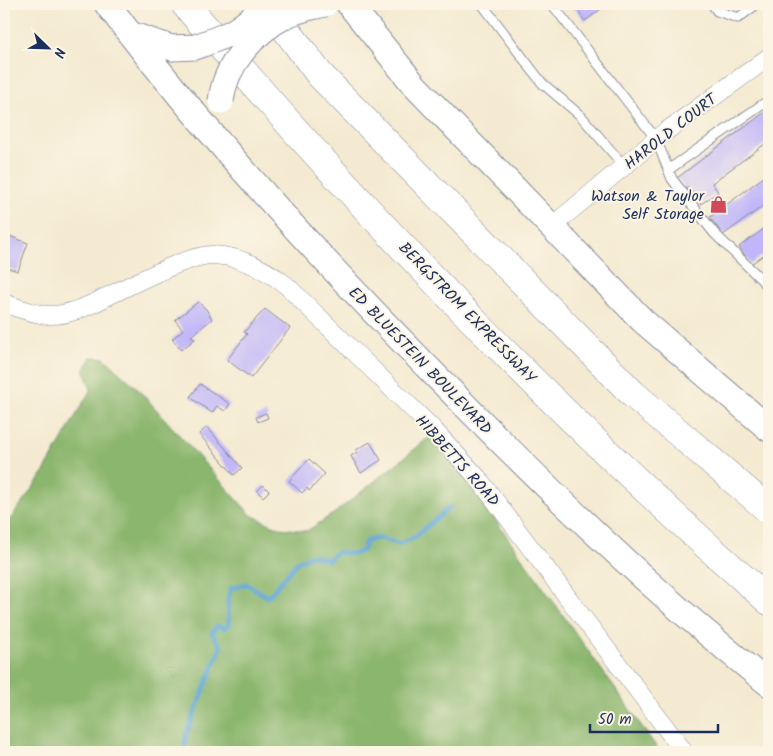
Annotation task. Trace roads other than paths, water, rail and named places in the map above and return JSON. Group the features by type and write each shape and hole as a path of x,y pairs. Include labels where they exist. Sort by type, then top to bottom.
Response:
{"highway":[{"name":"BERGSTROM EXPRESSWAY","path":"185,4 305,142 475,321 608,454 769,601"},
{"path":"267,4 320,75 632,394 769,510"}],"main road":[{"name":"ED BLUESTEIN BOULEVARD","path":"107,4 237,162 341,278 598,537 702,631 769,684"},
{"path":"130,34 172,48 195,47 233,34 267,4"},
{"path":"237,162 225,126 220,101 223,84 240,53 262,33 288,15 325,4 354,11 415,86 643,321 769,429"}],"street":[{"name":"HAROLD COURT","path":"551,227 656,139 769,57"},
{"name":"HIBBETTS ROAD","path":"4,303 35,313 50,315 82,309 170,266 211,254 232,258 267,271 286,285 432,428 478,478 684,752"}],"lane":[{"path":"482,4 542,83 581,116 624,166"},
{"path":"552,4 656,139 672,179 714,233 769,287"},
{"path":"712,4 717,11 738,18 757,4"},
{"path":"668,170 769,100"}],"waterway":[{"path":"184,752 186,734 221,647 212,633 217,626 224,628 229,625 228,599 231,588 247,584 268,597 297,562 312,555 328,560 337,552 355,554 363,550 366,541 380,538 398,544 412,539 450,507"}],"place":[{"name":"Watson & Taylor Self Storage","path":"718,204"}]}
